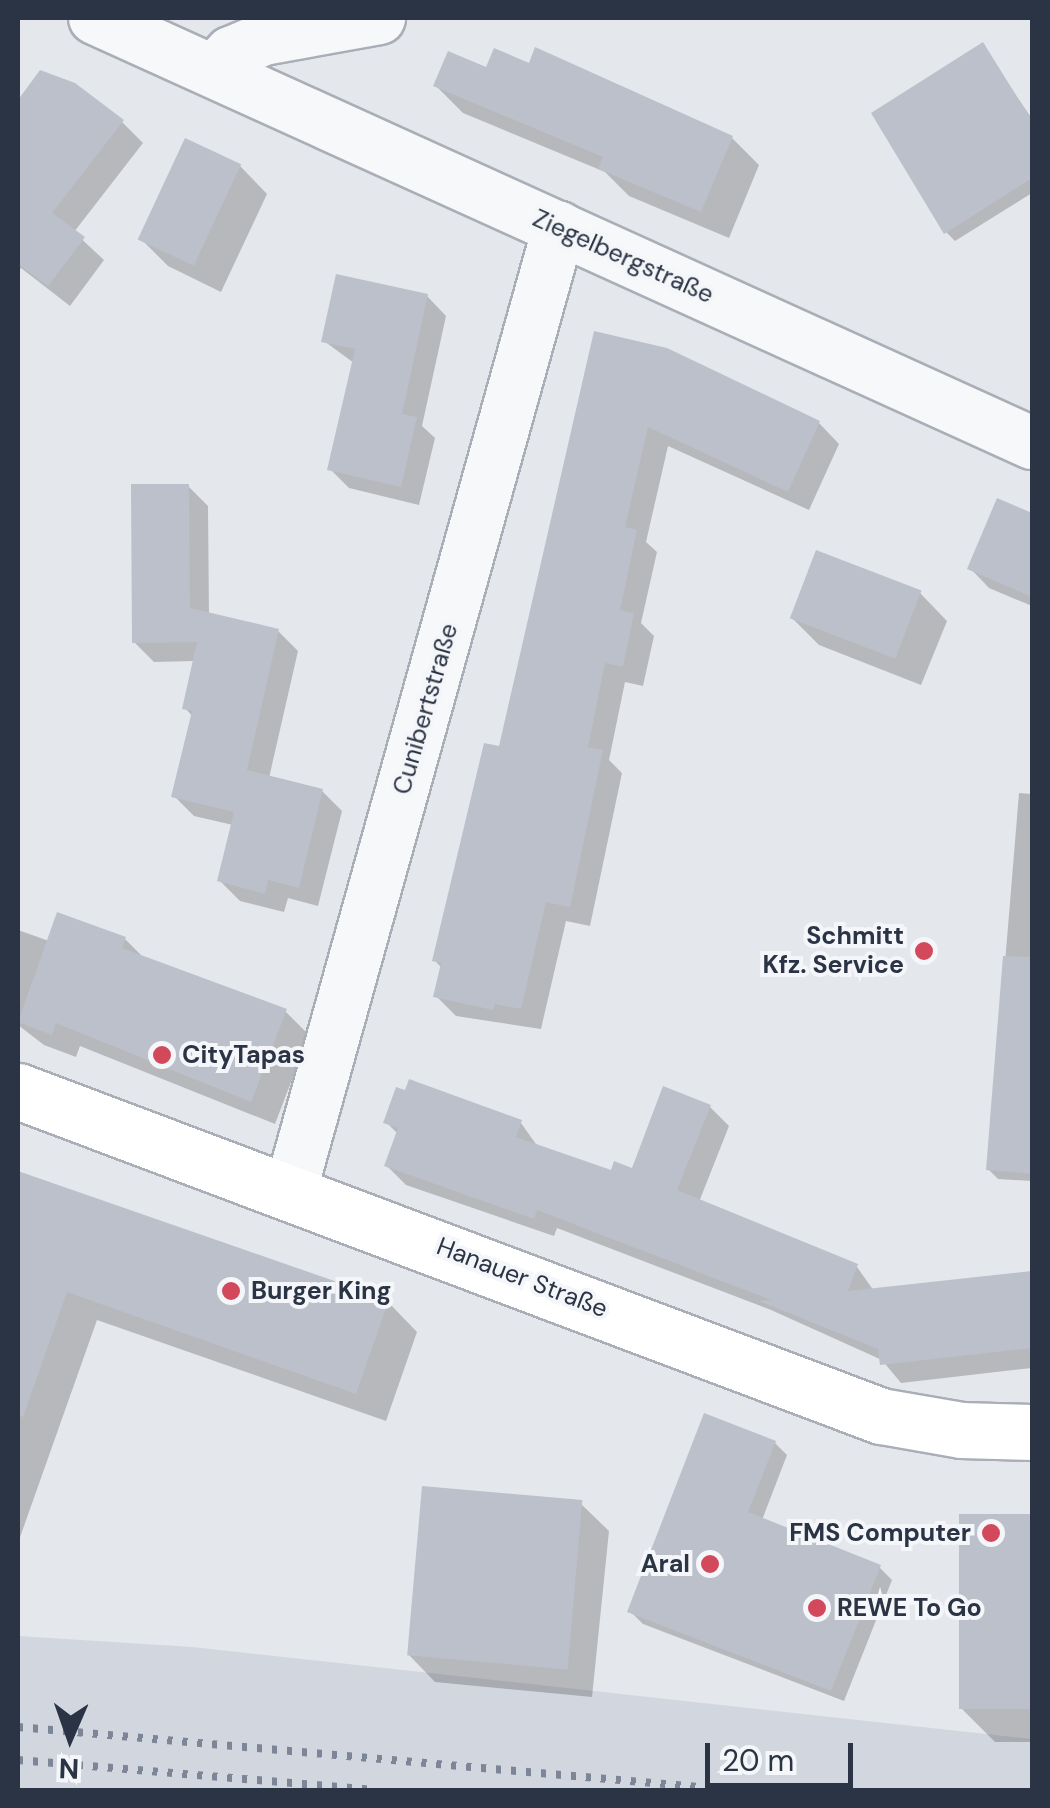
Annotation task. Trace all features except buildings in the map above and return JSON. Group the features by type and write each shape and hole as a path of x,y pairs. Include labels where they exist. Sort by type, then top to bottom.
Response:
{"main road":[{"name":"Hanauer Straße","path":"18,1091 291,1189 881,1416 960,1430 1032,1432"}],"street":[{"name":"Ziegelbergstraße","path":"95,18 1032,443"},
{"path":"214,71 231,53 264,38 379,18"},
{"name":"Cunibertstraße","path":"291,1189 560,228"}],"shaded area":[{"path":"18,1636 192,1647 1032,1739 1032,1790 18,1790"}],"railway":[{"path":"18,1727 733,1790"},
{"path":"18,1760 372,1790"}],"place":[{"name":"Schmitt Kfz. Service","path":"924,951"},
{"name":"CityTapas","path":"162,1055"},
{"name":"Burger King","path":"231,1291"},
{"name":"FMS Computer","path":"991,1533"},
{"name":"Aral","path":"710,1564"},
{"name":"REWE To Go","path":"817,1608"}]}
